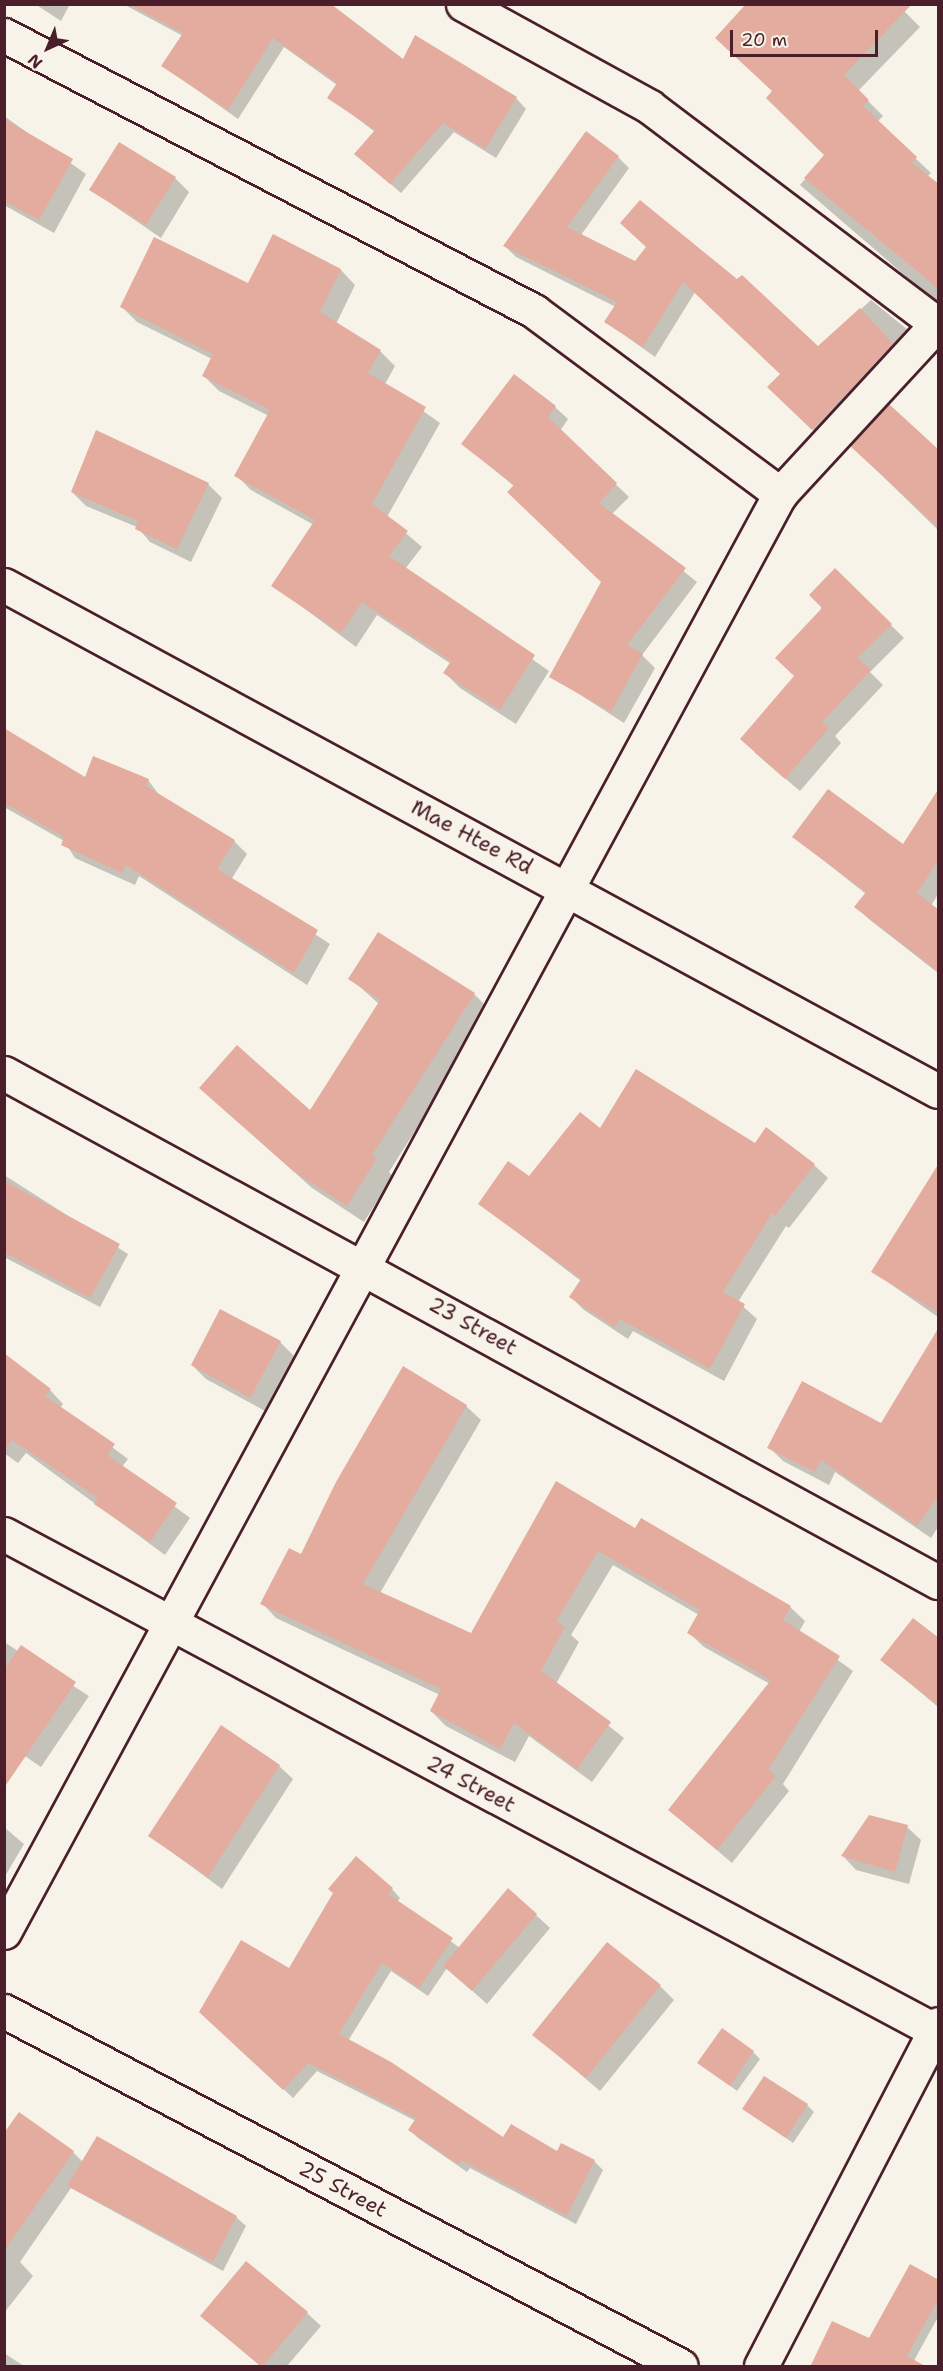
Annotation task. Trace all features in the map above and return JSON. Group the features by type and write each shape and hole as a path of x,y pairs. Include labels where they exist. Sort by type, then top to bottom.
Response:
{"street":[{"path":"4,1932 564,888 780,494 938,324 650,107 463,4"},
{"path":"4,35 534,311 780,494"},
{"name":"Mae Htee Rd","path":"4,585 939,1091"},
{"name":"23 Street","path":"4,1073 362,1265 939,1582"},
{"name":"24 Street","path":"4,1534 170,1624 938,2028"},
{"name":"25 Street","path":"4,2011 681,2367"},
{"path":"761,2367 938,2028"}],"building":[{"path":"129,4 331,4 403,59 415,35 517,97 485,149 443,123 390,184 354,154 375,130 327,98 337,83 273,38 228,110 161,66 183,33"},
{"path":"746,4 912,4 844,75 869,100 863,106 917,157 912,163 939,184 939,289 804,178 824,155 766,98 772,91 715,38"},
{"path":"4,119 73,159 39,220 4,201"},
{"path":"586,131 619,156 567,227 635,261 646,247 620,223 640,200 737,279 742,275 818,346 860,308 893,344 812,430 767,387 780,374 683,282 643,347 604,322 617,302 503,246"},
{"path":"119,142 176,177 146,225 89,190"},
{"path":"273,234 341,269 320,312 381,350 368,373 426,407 372,504 408,531 389,556 535,655 500,710 443,673 451,661 362,602 341,633 271,586 315,520 234,476 270,410 202,376 213,354 120,307 154,237 248,283"},
{"path":"514,374 556,406 548,417 617,483 599,503 686,568 627,645 643,654 611,712 549,677 601,582 507,492 514,485 461,444"},
{"path":"889,404 939,450 939,528 850,446"},
{"path":"96,430 209,483 177,549 135,529 138,521 71,492"},
{"path":"835,568 892,624 857,658 871,670 822,722 829,728 785,779 740,739 794,676 775,658 822,608 809,595"},
{"path":"4,728 85,777 93,756 149,779 146,786 235,840 217,869 318,930 294,973 126,865 122,873 61,845 64,837 4,803"},
{"path":"939,788 939,859 917,893 939,910 939,972 854,907 866,892 792,837 828,789 903,844"},
{"path":"378,932 475,993 372,1155 377,1158 347,1206 293,1171 199,1088 237,1045 310,1110 380,1000 348,979"},
{"path":"636,1069 755,1143 766,1127 815,1164 775,1216 772,1213 723,1292 745,1304 710,1369 620,1319 614,1327 569,1297 581,1279 478,1204 508,1161 529,1176 580,1112 600,1128"},
{"path":"939,1163 939,1313 871,1272"},
{"path":"4,1181 120,1244 90,1298 4,1252"},
{"path":"220,1309 281,1341 250,1398 191,1365"},
{"path":"939,1327 939,1495 917,1526 821,1460 815,1472 767,1448 802,1381 881,1423"},
{"path":"4,1353 51,1389 45,1396 115,1444 107,1455 177,1503 150,1542 94,1504 98,1498 12,1440 4,1450"},
{"path":"403,1366 467,1405 363,1584 471,1633 556,1481 635,1528 641,1518 791,1606 783,1620 840,1656 768,1770 776,1776 717,1850 668,1810 771,1680 687,1633 700,1610 598,1551 556,1622 565,1627 541,1671 611,1722 577,1769 514,1723 500,1749 430,1711 441,1689 260,1604 289,1548 301,1554 336,1482"},
{"path":"913,1618 939,1638 939,1706 880,1660"},
{"path":"21,1645 76,1682 4,1788 4,1670"},
{"path":"221,1725 280,1765 208,1877 148,1836"},
{"path":"869,1815 908,1825 895,1872 841,1856"},
{"path":"356,1856 393,1888 388,1894 453,1938 419,1988 382,1963 339,2034 391,2062 503,2137 511,2124 557,2151 561,2143 595,2160 567,2216 461,2160 458,2164 408,2130 416,2118 308,2063 283,2090 199,2012 241,1940 289,1968 333,1893 328,1889"},
{"path":"508,1888 537,1914 472,1991 443,1966"},
{"path":"607,1942 661,1985 586,2078 532,2035"},
{"path":"722,2028 754,2051 730,2086 697,2063"},
{"path":"764,2076 808,2104 786,2138 742,2109"},
{"path":"19,2112 74,2151 4,2251 4,2133"},
{"path":"97,2136 237,2216 213,2262 67,2186"},
{"path":"246,2261 308,2312 262,2367 200,2316"},
{"path":"910,2264 939,2280 939,2298 907,2356 927,2367 810,2367 832,2321 869,2338"}]}
